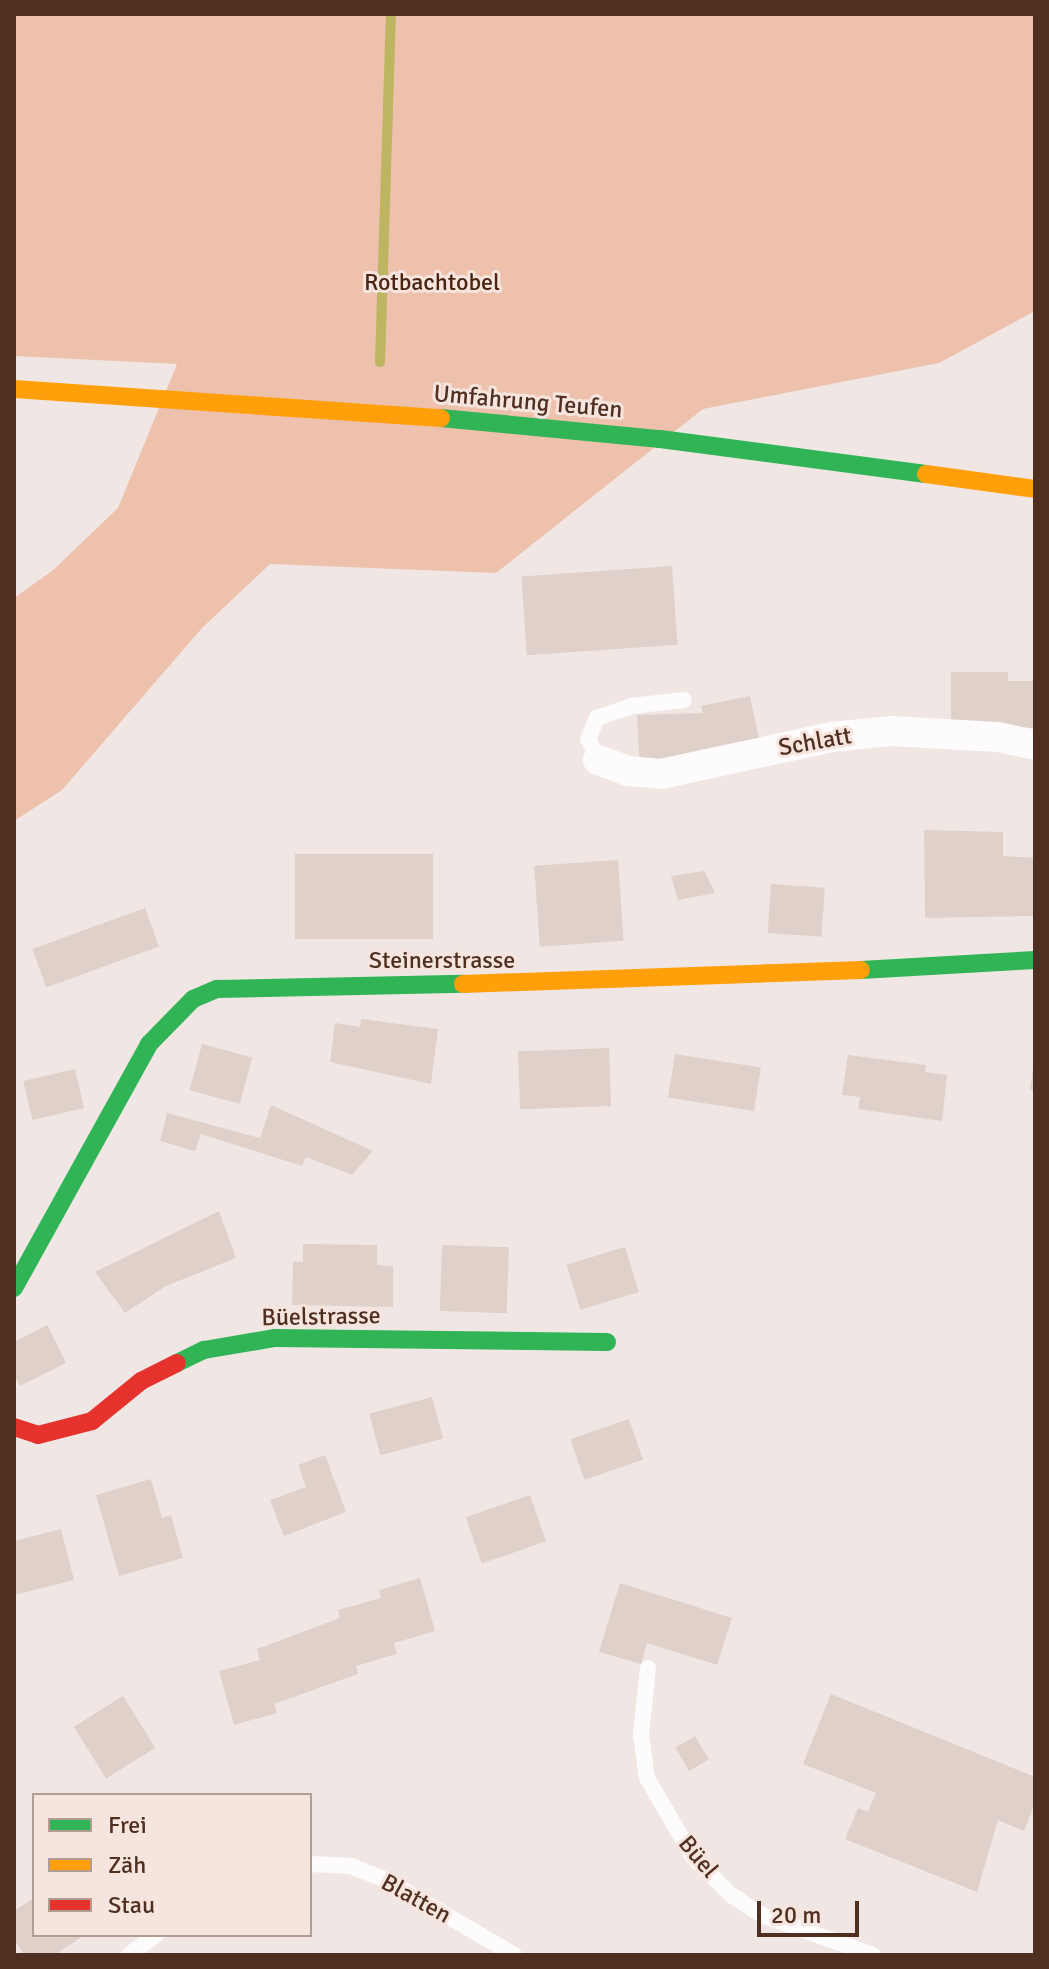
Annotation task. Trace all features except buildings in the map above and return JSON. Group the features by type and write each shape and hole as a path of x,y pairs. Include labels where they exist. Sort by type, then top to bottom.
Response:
{"street":[{"name":"Umfahrung Teufen","path":"14,389 405,415 660,439 1035,489"},
{"name":"Schlatt","path":"598,760 628,771 661,774 832,737 891,731 998,737 1035,745"},
{"name":"Steinerstrasse","path":"14,1288 149,1044 193,999 217,989 699,979 1035,960"},
{"name":"Büelstrasse","path":"14,1427 38,1435 92,1421 141,1381 204,1350 275,1338 607,1342"}],"lane":[{"path":"598,760 588,739 597,718 631,706 684,700"},
{"name":"Büel","path":"648,1668 641,1735 647,1778 693,1857 731,1895 762,1915 873,1955"},
{"name":"Blatten","path":"312,1864 351,1866 388,1881 514,1955"},
{"path":"129,1955 153,1937"}],"green space":[{"name":"Rotbachtobel","path":"14,14 1035,14 1035,311 939,363 703,409 496,573 270,564 202,628 62,790 14,821 14,598 52,571 118,508 177,364 14,356"}],"waterway":[{"path":"380,362 391,14"}],"traffic: fast":[{"path":"441,418 660,439 926,474"},
{"path":"861,970 1035,960"},
{"path":"14,1288 149,1044 193,999 217,989 463,984"},
{"path":"177,1363 204,1350 275,1338 607,1342"}],"traffic: slow":[{"path":"14,389 441,418"},
{"path":"926,474 1035,489"},
{"path":"463,984 861,970"}],"traffic: jam":[{"path":"14,1427 38,1435 92,1421 141,1381 177,1363"}]}
